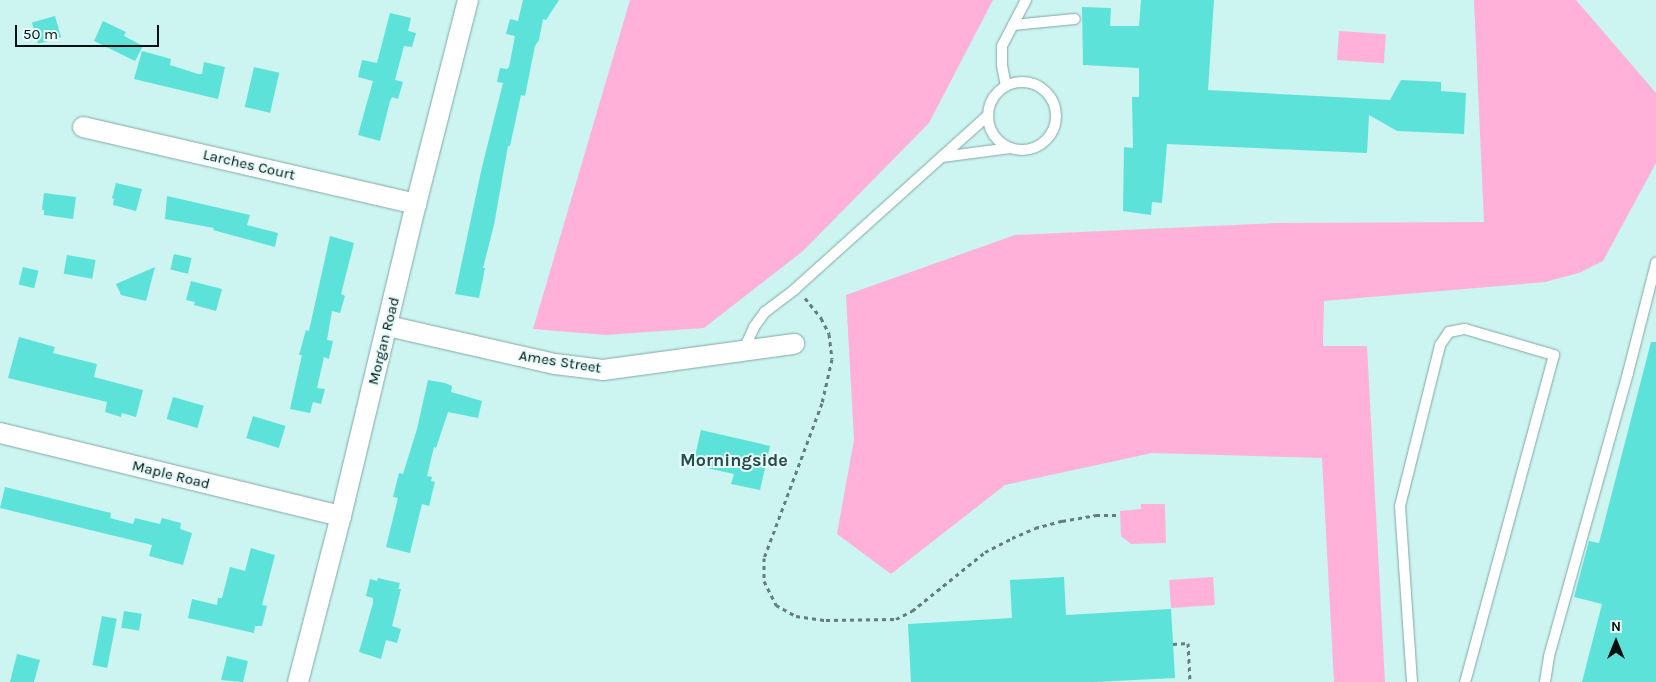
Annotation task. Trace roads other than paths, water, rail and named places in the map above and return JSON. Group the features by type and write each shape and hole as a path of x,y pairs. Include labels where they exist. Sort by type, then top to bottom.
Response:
{"street":[{"name":"Morgan Road","path":"298,682 341,516 416,204 468,0"},
{"name":"Larches Court","path":"83,127 416,204"},
{"name":"Ames Street","path":"388,326 555,364 603,370 794,344"},
{"name":"Maple Road","path":"0,433 341,516"}],"lane":[{"path":"1006,86 1002,65 1002,46 1026,0"},
{"path":"1013,25 1075,19"},
{"path":"942,157 1010,148 1031,149 1042,143 1054,127 1056,116 1054,104 1042,88 1032,83 1018,82 1006,86 998,91 990,103 988,115 994,135 1000,142 1010,148"},
{"path":"743,351 754,327 765,312 795,289 988,115"},
{"path":"1545,682 1549,656 1628,373 1656,263"},
{"path":"1412,682 1400,506 1440,345 1449,332 1465,329 1554,356 1465,682"}],"district":[{"name":"Morningside","path":"734,460"}]}
